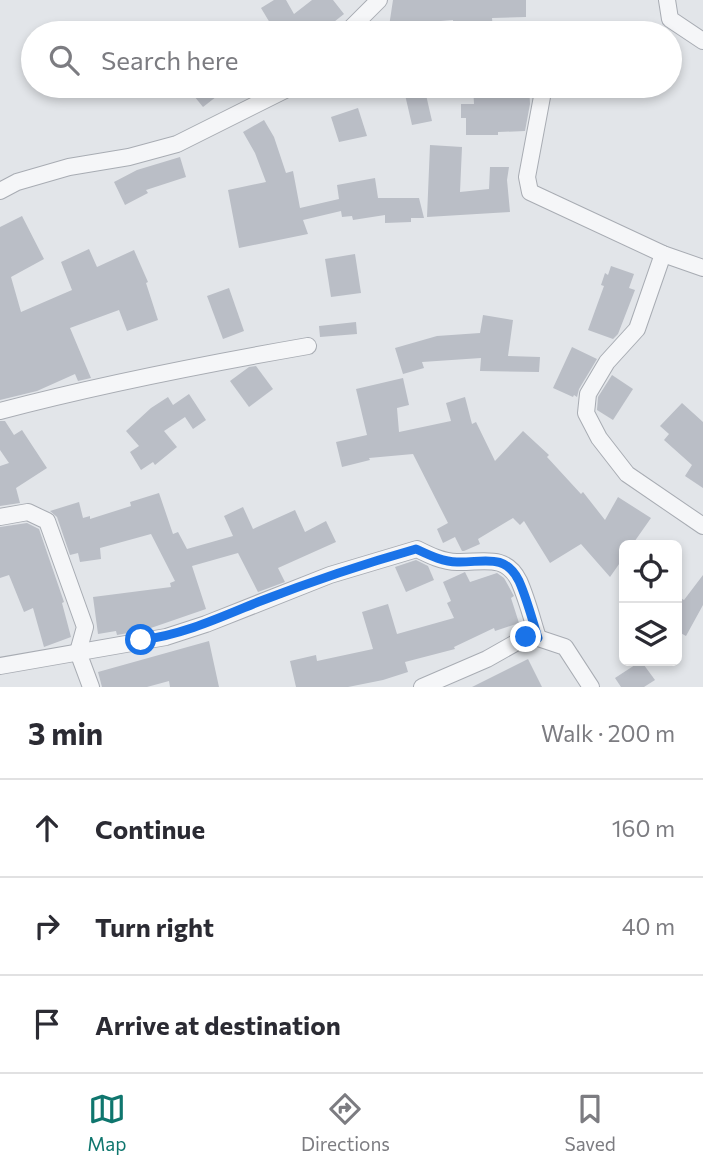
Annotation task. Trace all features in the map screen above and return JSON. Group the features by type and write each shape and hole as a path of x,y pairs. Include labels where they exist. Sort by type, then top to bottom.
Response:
{"street":[{"path":"358,21 379,0"},
{"path":"667,0 670,19 673,21"},
{"path":"682,27 703,41"},
{"path":"0,191 18,182 69,167 129,157 177,144 269,98"},
{"path":"542,98 527,177 530,192 663,254 703,268"},
{"path":"663,254 637,329 607,362 589,394 586,413 599,439 627,474 703,526"},
{"path":"0,411 213,362 308,346"},
{"path":"0,517 28,512 47,521 85,628 78,652 91,687"},
{"path":"0,666 166,637 330,575 416,549 434,558 456,562 501,562 518,579 538,638"},
{"path":"422,687 487,659 526,637 565,647 591,687"}],"building":[{"path":"274,0 286,0 294,14 312,0 333,0 344,14 335,21 269,21 261,8"},
{"path":"393,0 526,0 526,17 492,18 492,21 390,21"},
{"path":"196,98 215,98 203,107"},
{"path":"406,98 427,98 432,121 412,125"},
{"path":"474,98 530,98 525,131 498,132 498,135 466,135 466,118 461,118 461,104 474,104"},
{"path":"358,108 367,136 339,142 331,117"},
{"path":"264,120 274,137 286,173 293,171 300,208 339,199 337,185 375,178 378,198 419,198 424,218 411,218 411,222 385,223 385,215 353,220 352,216 342,217 341,211 303,220 308,234 239,248 228,190 266,182 255,153 243,132"},
{"path":"430,145 462,147 460,192 489,189 490,167 509,167 507,180 510,212 427,217"},
{"path":"180,157 186,177 146,190 148,193 125,205 114,182 137,170"},
{"path":"22,216 44,259 11,277 21,312 72,290 61,262 89,249 97,267 134,250 148,282 146,283 158,320 127,331 119,310 70,328 91,378 78,381 75,374 37,391 0,400 0,227"},
{"path":"355,254 361,293 331,297 325,259"},
{"path":"611,266 634,274 629,288 635,290 618,334 613,339 588,330 604,286 601,285 605,273 608,275"},
{"path":"229,288 244,331 223,339 207,296"},
{"path":"483,315 513,320 508,356 540,357 539,372 480,371 481,358 422,362 424,368 403,374 395,348 437,336 480,333"},
{"path":"356,322 357,334 320,337 319,326"},
{"path":"572,347 597,359 577,397 553,388"},
{"path":"256,366 273,389 249,407 230,381 249,367"},
{"path":"612,375 633,389 613,420 597,410 598,397"},
{"path":"403,378 409,405 397,408 399,432 451,421 446,403 465,397 472,424 476,422 495,461 523,431 549,455 547,457 581,494 583,492 605,520 618,497 651,518 636,540 619,540 619,564 610,577 581,544 550,563 524,521 520,525 513,518 478,539 480,544 464,551 455,537 443,543 437,529 448,523 413,454 369,458 370,460 342,467 336,442 367,435 356,389"},
{"path":"189,394 206,420 193,429 185,417 164,431 177,447 155,465 153,462 141,470 130,452 139,446 126,431 151,408 168,397 173,405"},
{"path":"682,403 703,422 703,488 685,476 692,465 664,440 669,434 660,426"},
{"path":"0,421 5,421 14,435 22,430 47,468 16,488 20,503 0,506 0,466 9,463 0,450"},
{"path":"159,493 173,534 178,532 187,549 233,536 224,516 243,507 253,529 295,510 305,532 326,521 336,542 278,568 285,582 258,592 238,553 192,566 206,609 145,630 117,635 116,631 98,634 93,597 171,587 170,583 175,581 151,534 100,548 101,559 80,562 78,553 70,555 57,517 50,511 79,502 83,518 90,516 90,519 131,506 130,502"},
{"path":"27,523 39,529 64,602 62,603 71,637 44,647 33,608 24,612 9,575 0,578 0,527"},
{"path":"416,560 428,566 434,580 406,592 395,567"},
{"path":"465,572 470,582 497,573 504,578 514,596 511,598 519,623 495,631 494,628 454,647 455,649 405,662 408,672 383,680 348,687 296,687 290,661 316,655 317,661 373,649 362,612 388,604 397,634 454,618 447,603 451,601 443,582"},
{"path":"703,575 703,605 686,636 682,634 682,599 684,600"},
{"path":"209,641 219,687 170,687 169,681 147,687 102,687 98,672"},
{"path":"528,659 542,687 472,687"},
{"path":"633,666 645,666 655,680 644,687 621,687 615,678"}],"route":[{"path":"141,640 166,637 330,575 416,549 434,558 456,562 501,562 518,579 538,638 526,637"}]}
